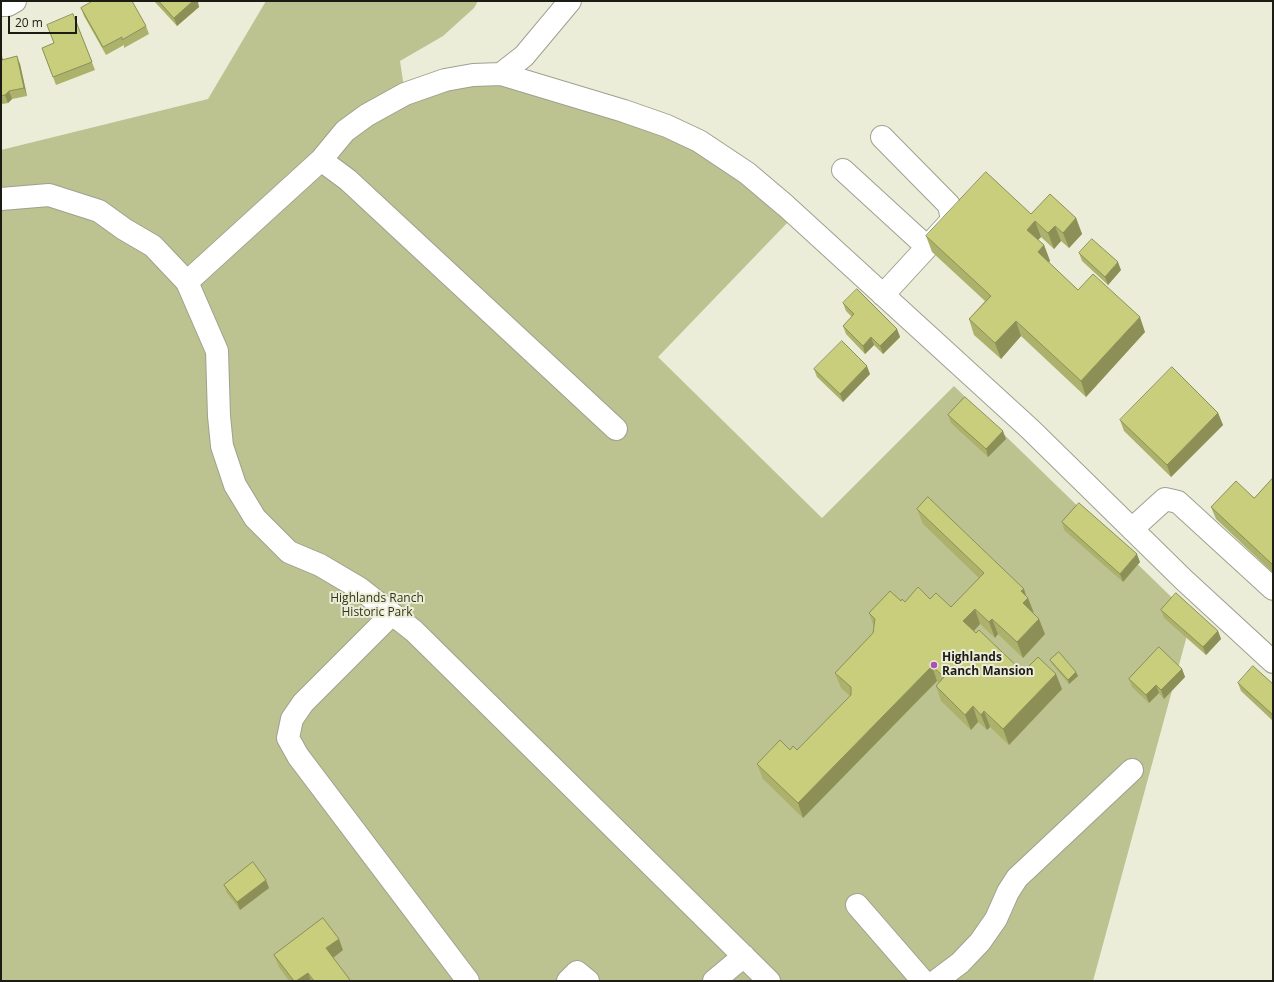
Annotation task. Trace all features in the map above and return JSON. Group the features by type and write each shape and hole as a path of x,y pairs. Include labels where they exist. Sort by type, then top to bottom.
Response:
{"street":[{"path":"1,6 8,5 15,1"},
{"path":"500,74 524,56 570,1"},
{"path":"187,282 321,160 345,131 367,115 405,94 445,80 473,75 500,74 624,111 667,126 699,141 747,173 786,206 1030,429 1184,580 1273,662"},
{"path":"882,137 949,205 952,220 883,295"},
{"path":"321,160 348,180 616,430"},
{"path":"843,170 927,247"},
{"path":"1,199 49,195 99,211 124,229 153,246 187,282 217,351 219,416 222,446 236,486 256,518 289,552 320,566 359,588 414,631 770,981"},
{"path":"1132,529 1166,499 1178,502 1273,589"},
{"path":"392,614 303,703 292,719 288,738 298,756 468,981"},
{"path":"936,981 960,963 980,942 996,919 1008,892 1017,878 1132,770"},
{"path":"857,905 923,981"},
{"path":"714,981 744,956"},
{"path":"568,981 577,972 588,981"}],"green space":[{"name":"Highlands Ranch Historic Park","path":"266,1 478,1 474,8 443,36 400,61 405,94 473,75 684,139 730,164 788,222 658,357 822,518 954,386 1192,617 1093,981 1,981 1,150 208,99"}],"building":[{"path":"93,1 132,1 146,26 122,40 122,37 103,47 81,8"},
{"path":"159,1 193,1 174,18"},
{"path":"73,14 92,62 53,77 42,48 54,43 47,25"},
{"path":"1,56 2,60 17,56 24,88 9,91 5,95 1,96"},
{"path":"986,172 1031,214 1050,194 1076,218 1063,233 1055,226 1048,233 1035,221 1027,230 1044,245 1038,252 1078,290 1093,274 1140,317 1081,381 1016,321 995,343 969,319 991,296 926,236"},
{"path":"1092,239 1118,262 1105,277 1079,253"},
{"path":"857,289 897,329 880,346 871,337 863,346 843,326 854,314 843,303"},
{"path":"842,341 867,366 840,394 814,369"},
{"path":"1172,367 1218,413 1167,465 1120,420"},
{"path":"965,397 1003,431 986,449 948,415"},
{"path":"1273,478 1273,565 1211,507 1236,481 1254,498"},
{"name":"Highlands Ranch Mansion","path":"928,497 1024,589 1021,591 1028,598 1023,603 1039,619 1017,642 992,619 989,622 975,609 963,621 976,633 979,630 1023,672 1038,657 1056,674 1003,729 984,711 981,715 973,706 965,715 936,686 944,677 932,666 798,803 757,764 780,740 790,750 793,746 797,750 851,695 851,687 835,673 873,633 875,619 869,613 890,591 901,601 902,599 905,602 918,587 930,599 936,593 951,607 984,573 917,509"},
{"path":"1079,503 1137,554 1120,574 1062,522"},
{"path":"1176,593 1218,631 1203,647 1161,610"},
{"path":"1159,647 1182,669 1161,690 1156,685 1146,695 1129,679"},
{"path":"1059,652 1076,672 1068,680 1050,660"},
{"path":"1253,666 1273,684 1273,715 1238,683"},
{"path":"253,862 266,880 237,902 224,885"},
{"path":"323,918 339,939 326,948 350,980 314,981 308,973 294,981 274,955"}],"place":[{"name":"Highlands Ranch Mansion","path":"934,665"}]}
